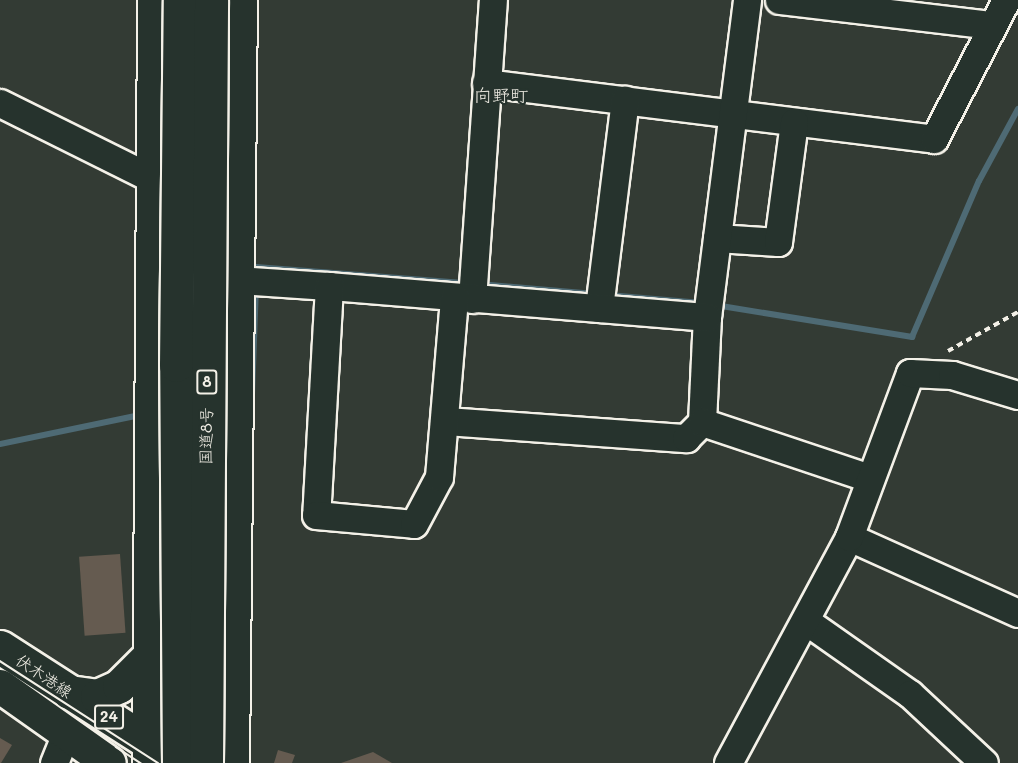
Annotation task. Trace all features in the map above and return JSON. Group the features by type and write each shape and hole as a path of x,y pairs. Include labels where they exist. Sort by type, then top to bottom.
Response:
{"main road":[{"path":"148,753 154,0"},
{"name":"国道8号","path":"179,763 176,365 180,0"},
{"name":"国道8号","path":"206,763 211,0"},
{"name":"8","path":"232,763 240,0"},
{"name":"伏木港線","path":"0,647 69,692 148,753 179,763"},
{"path":"69,692 98,696 119,686 147,658"},
{"name":"伏木港線","path":"0,686 60,748 109,763"}],"street":[{"path":"329,286 316,515 414,524 440,477 463,299 493,0"},
{"path":"446,421 686,438 702,422 708,306 747,0"},
{"path":"779,0 992,25"},
{"path":"486,83 934,139 1006,0"},
{"path":"600,300 625,100"},
{"path":"0,103 153,179"},
{"path":"717,238 778,242 794,122"},
{"path":"238,280 463,299 600,300 708,306"},
{"path":"728,763 849,537 869,478 910,373 952,375 1018,395"},
{"path":"702,422 869,478"},
{"path":"849,537 1018,613"},
{"path":"806,621 910,694 984,763"}],"path":[{"path":"910,373 1018,312"}],"building":[{"path":"120,554 126,633 85,636 79,557"},
{"path":"0,738 12,745 1,763 0,763"},
{"path":"278,750 295,755 292,763 274,763"},
{"path":"373,752 392,763 341,763"}],"waterway":[{"path":"715,305 912,337 979,181 1018,109"},
{"path":"256,275 256,267 466,283"},
{"path":"479,284 595,294"},
{"path":"252,395 256,288"},
{"path":"608,295 702,303"},
{"path":"0,444 140,415"}],"tram line":[{"path":"0,661 158,763"},
{"path":"116,747 141,763"}],"district":[{"name":"向野町","path":"501,95"}]}
